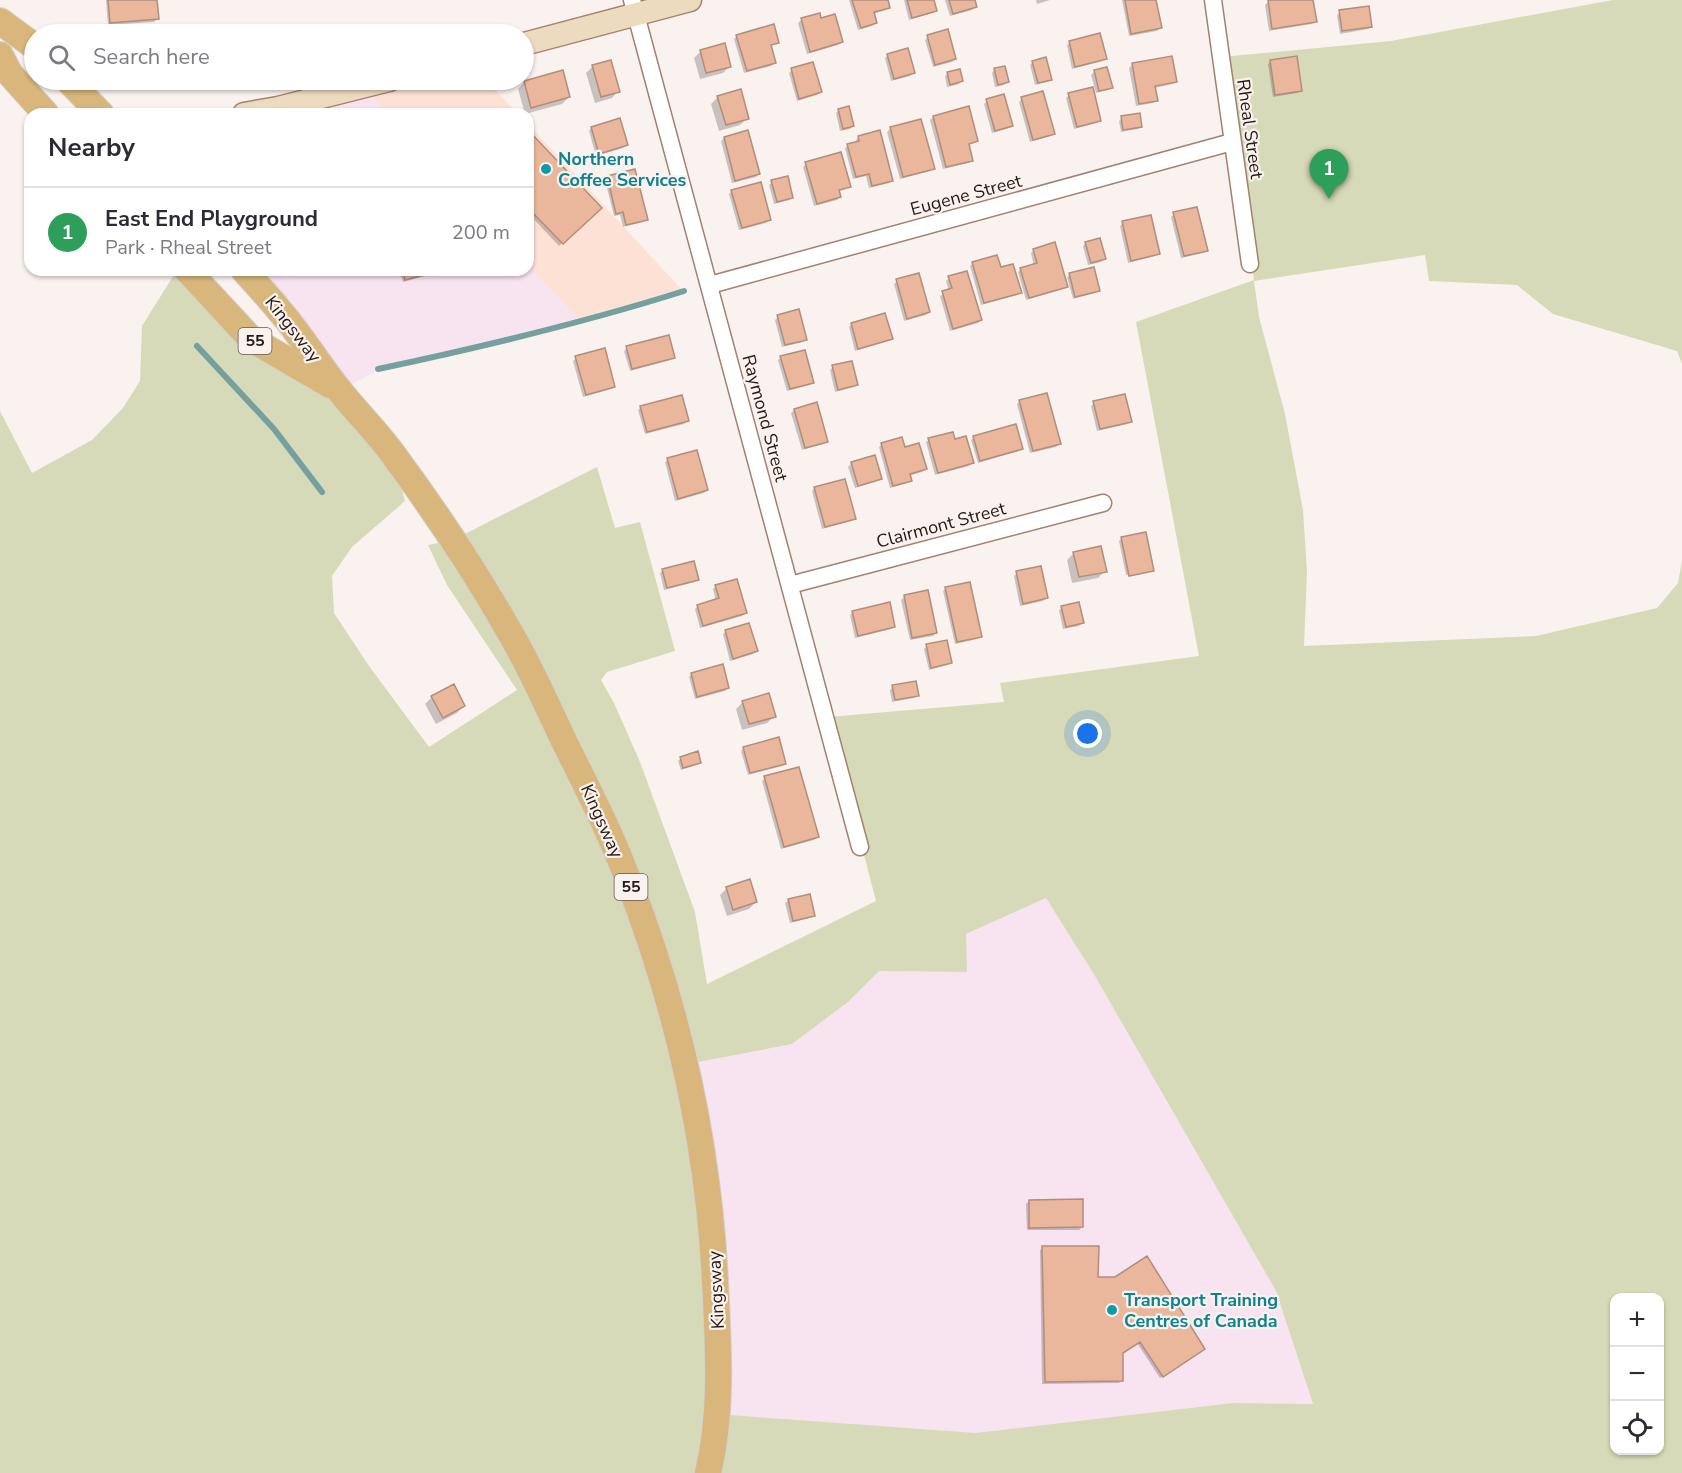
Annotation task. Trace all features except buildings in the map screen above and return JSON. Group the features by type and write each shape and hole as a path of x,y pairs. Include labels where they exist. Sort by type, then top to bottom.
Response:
{"main road":[{"path":"0,21 24,39"},
{"path":"0,55 10,74 24,90"},
{"path":"24,90 41,108"},
{"path":"78,90 95,108"},
{"name":"Kingsway","path":"193,276 251,339 339,391"},
{"name":"Kingsway","path":"249,276 280,310 339,391 392,453 445,528 513,637 539,686 596,804 627,875 649,936 684,1065 710,1201 719,1343 717,1415 712,1467"}],"street":[{"path":"534,41 634,8 690,0"},
{"name":"Rheal Street","path":"1213,0 1250,264"},
{"name":"Raymond Street","path":"634,8 860,847"},
{"path":"278,108 349,90"},
{"name":"Eugene Street","path":"710,285 1233,142"},
{"name":"Clairmont Street","path":"790,585 1103,503"}],"shaded area":[{"path":"350,90 366,90 382,108 270,108"},
{"path":"366,90 495,90 512,108 382,108"},
{"path":"534,130 685,293 582,323 534,271"},
{"path":"534,271 582,323 495,346 378,370 339,391 249,276 534,276"},
{"path":"1046,898 1095,976 1276,1291 1313,1404 1233,1403 976,1433 715,1415 683,1065 792,1044 848,1002 879,971 966,972 966,934"}],"green space":[{"path":"1613,0 1682,0 1682,364 1677,351 1553,314 1517,285 1429,281 1425,255 1254,281 1259,317 1285,414 1303,510 1307,572 1304,646 1536,636 1657,608 1678,583 1682,561 1682,1473 0,1473 0,411 32,473 92,440 123,408 140,381 142,326 173,276 183,276 251,339 339,391 392,453 405,501 352,547 332,576 334,613 369,666 429,747 517,690 447,585 428,545 453,540 597,467 615,528 640,522 675,651 607,672 601,680 614,703 640,762 695,912 707,984 876,901 828,717 1004,702 1000,683 1199,656 1136,322 1254,280 1222,57 1391,41","holes":["1046,898 1095,976 1276,1291 1313,1404 1233,1403 976,1433 715,1414 697,1135 683,1065 792,1044 848,1002 879,971 967,972 966,934"]}],"waterway":[{"path":"378,369 532,334 684,291"},
{"path":"197,346 274,429 322,492"}],"place":[{"name":"Northern Coffee Services","path":"546,169"},
{"name":"East End Playground","path":"1329,199"},
{"name":"Transport Training Centres of Canada","path":"1112,1310"}]}
